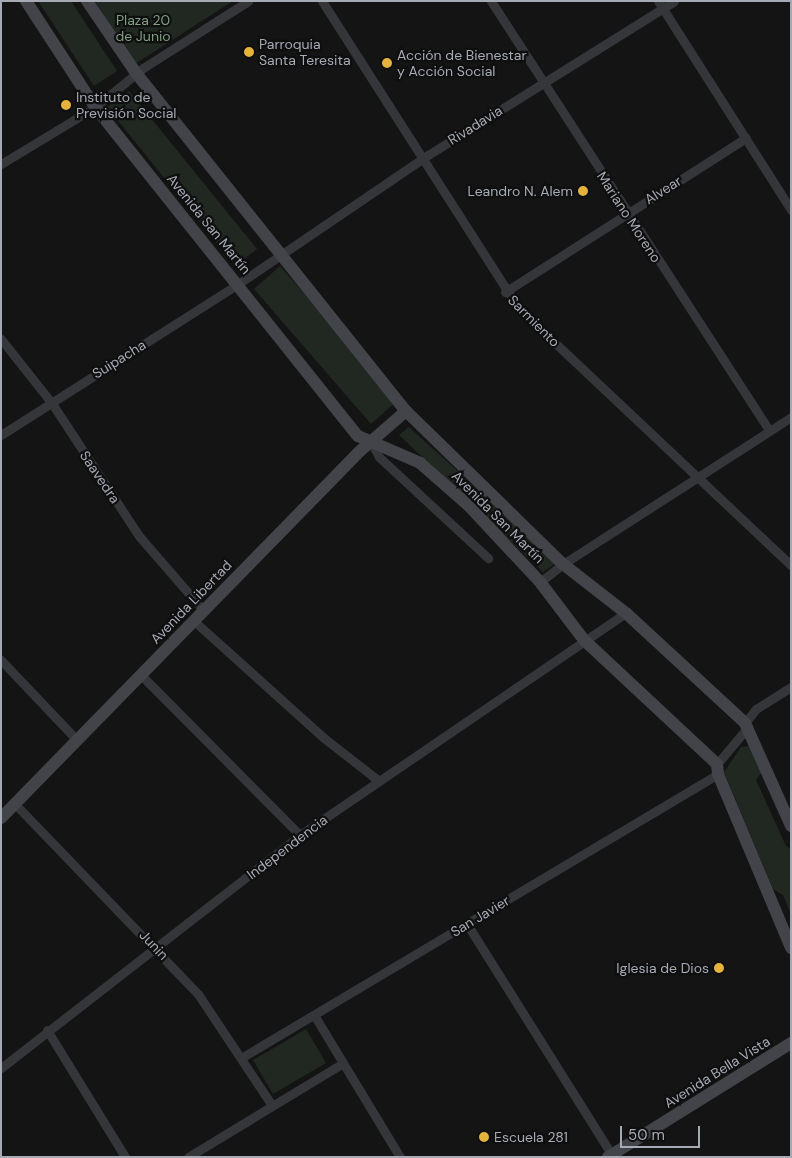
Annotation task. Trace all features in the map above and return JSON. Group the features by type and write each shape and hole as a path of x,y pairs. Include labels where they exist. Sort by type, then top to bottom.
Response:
{"main road":[{"name":"Avenida San Martín","path":"26,1 95,107 358,436 420,463 468,505 540,582 584,640 718,770 791,948"},
{"name":"Avenida San Martín","path":"87,1 136,74 406,411 563,564 626,613 747,725 791,826"},
{"name":"Avenida Libertad","path":"1,818 371,442 406,411"},
{"name":"Avenida Bella Vista","path":"611,1156 791,1043"}],"street":[{"path":"1,164 95,107 136,74 248,1"},
{"name":"Sarmiento","path":"322,1 505,292 791,565"},
{"name":"Mariano Moreno","path":"491,1 626,213 769,430"},
{"name":"Rivadavia","path":"279,254 660,5 674,1"},
{"path":"660,5 791,210"},
{"name":"Alvear","path":"505,292 746,138"},
{"name":"Suipacha","path":"1,435 238,284 279,254"},
{"name":"Saavedra","path":"1,339 51,402 139,536 204,611"},
{"path":"540,582 563,564 791,417"},
{"path":"371,442 379,456 488,558"},
{"name":"Independencia","path":"1,1068 47,1030 157,948 300,835 626,613"},
{"path":"194,621 324,738 379,781"},
{"path":"1,660 77,740"},
{"path":"141,674 300,835"},
{"name":"San Javier","path":"241,1058 467,924 718,770 756,709 791,687"},
{"name":"Junin","path":"15,804 157,948 198,994 272,1104"},
{"path":"467,924 611,1156"},
{"path":"314,1015 400,1157"},
{"path":"47,1030 125,1157"},
{"path":"188,1157 342,1063"}],"green space":[{"path":"38,1 71,1 117,71 94,86"},
{"name":"Plaza 20 de Junio","path":"95,1 233,1 135,64"},
{"path":"129,91 257,249 235,266 107,107"},
{"path":"280,266 398,400 371,424 254,289"},
{"path":"409,427 558,562 543,572 399,435"},
{"path":"749,746 762,772 756,780 786,846 791,849 791,914 783,895 773,889 724,772 741,747"},
{"path":"306,1029 326,1063 273,1094 253,1060"}],"place":[{"name":"Parroquia Santa Teresita","path":"249,52"},
{"name":"Acción de Bienestar y Acción Social","path":"387,63"},
{"name":"Instituto de Previsión Social","path":"66,105"},
{"name":"Leandro N. Alem","path":"583,191"},
{"name":"Iglesia de Dios","path":"719,968"},
{"name":"Escuela 281","path":"484,1137"}]}
